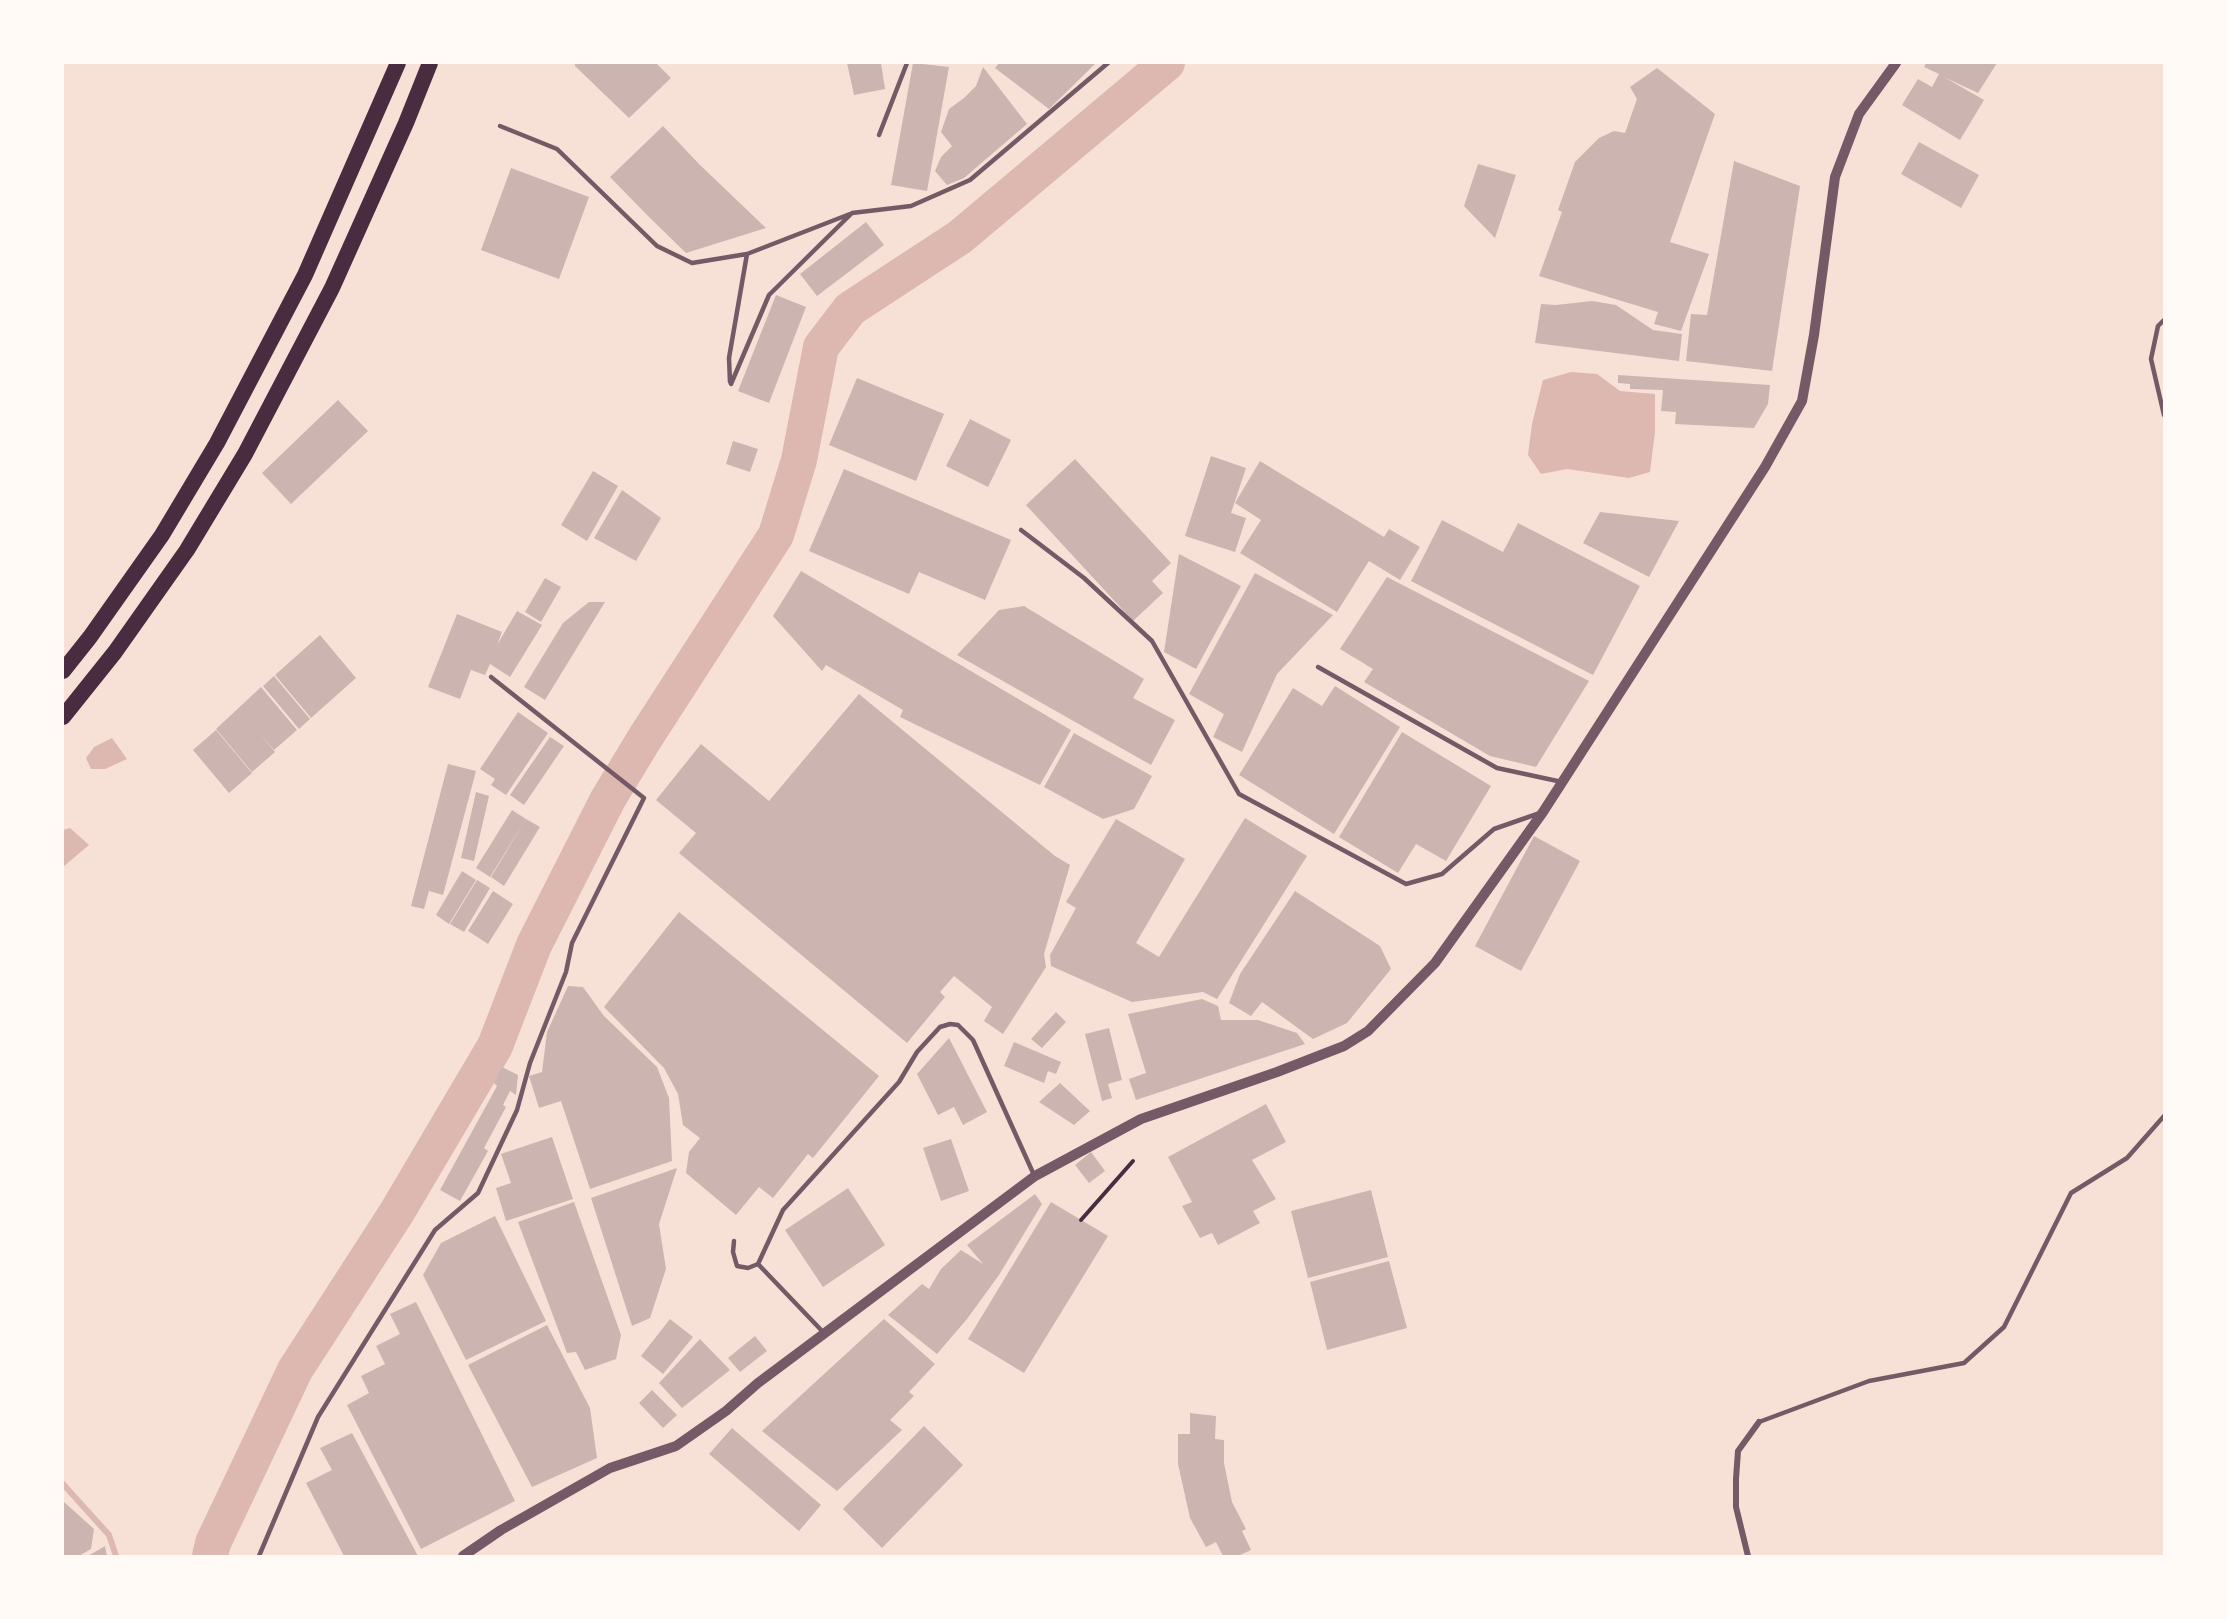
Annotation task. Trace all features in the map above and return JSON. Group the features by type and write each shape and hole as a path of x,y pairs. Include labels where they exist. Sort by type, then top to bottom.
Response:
{"highway":[{"path":"63,671 90,637 162,535 217,443 269,346 338,203 398,63"},
{"path":"63,717 115,652 188,550 245,454 332,288 366,215 430,63"}],"street":[{"path":"463,1556 501,1530 610,1468 676,1446 726,1411 758,1383 1035,1176 1141,1119 1344,1046 1368,1031 1435,963 1543,812 1765,467 1802,401 1814,334 1835,177 1859,114 1896,63"},
{"path":"1748,1556 1736,1508 1736,1470 1738,1451 1759,1422"}],"lane":[{"path":"879,135 907,63"},
{"path":"500,126 557,148 657,246 692,263 747,254 852,213 911,206 970,180 1108,63"},
{"path":"747,254 729,358 730,384 769,295 852,213"},
{"path":"2164,320 2158,326 2151,359 2164,414"},
{"path":"1021,530 1084,578 1152,641 1239,794 1270,811 1406,884 1442,874 1494,830 1543,812"},
{"path":"1318,667 1497,768 1562,782"},
{"path":"259,1556 318,1417 435,1230 478,1193 517,1110 530,1063 566,972 572,944 644,798 491,677"},
{"path":"734,1241 737,1266 748,1268 758,1264 783,1210 899,1082 917,1052 940,1027 950,1024 958,1025 973,1040 1035,1176"},
{"path":"1759,1422 1869,1381 1964,1363 2004,1327 2071,1193 2127,1158 2164,1116"},
{"path":"758,1264 824,1334"}],"path":[{"path":"1081,1220 1132,1161"}],"shaded area":[{"path":"1571,372 1597,374 1620,391 1655,394 1655,432 1650,472 1629,478 1567,469 1541,474 1528,455 1532,424 1543,380"},
{"path":"112,738 127,759 105,769 91,769 86,758 94,747"},
{"path":"70,828 89,845 63,867 63,830"}],"building":[{"path":"575,63 656,63 671,78 629,118 575,66"},
{"path":"847,63 881,63 885,89 854,95"},
{"path":"913,63 949,67 927,191 891,185"},
{"path":"999,63 1096,63 1049,109 995,68"},
{"path":"1926,63 1997,63 1978,93 1944,77 1984,100 1960,140 1902,105 1918,79 1932,87 1939,74 1924,67"},
{"path":"983,67 1027,124 964,178 947,185 935,171 941,157 952,146 941,132 949,109 976,86"},
{"path":"1657,68 1715,114 1670,242 1709,254 1681,331 1654,324 1658,312 1539,276 1562,212 1558,210 1575,162 1599,138 1614,131 1625,133 1637,99 1630,87"},
{"path":"663,126 766,228 686,253 648,216 610,177"},
{"path":"1919,142 1979,175 1961,208 1901,174"},
{"path":"1734,161 1800,186 1772,371 1686,361 1691,314 1707,315"},
{"path":"1478,164 1516,175 1495,238 1464,206"},
{"path":"511,168 589,197 559,279 481,250"},
{"path":"866,222 884,245 817,296 800,274"},
{"path":"776,295 806,307 769,403 738,391"},
{"path":"1592,301 1616,305 1653,330 1682,334 1679,361 1535,343 1541,304 1556,305"},
{"path":"1618,375 1770,385 1768,404 1754,428 1675,424 1676,412 1661,411 1663,390 1630,389 1630,384 1618,383"},
{"path":"857,378 944,414 916,481 829,445"},
{"path":"338,400 368,431 291,504 262,473"},
{"path":"970,419 1011,440 988,487 946,466"},
{"path":"733,441 758,449 750,472 726,464"},
{"path":"1211,456 1246,468 1231,513 1246,518 1235,552 1185,536"},
{"path":"1075,459 1171,563 1152,581 1163,593 1133,621 1026,505"},
{"path":"1260,461 1384,537 1389,529 1420,547 1400,580 1369,561 1337,612 1240,553 1261,520 1235,503"},
{"path":"844,469 1011,540 985,600 919,572 909,594 809,551"},
{"path":"593,471 618,486 587,541 561,525"},
{"path":"622,490 661,518 636,561 594,538"},
{"path":"1600,512 1679,521 1649,577 1583,543"},
{"path":"1442,520 1503,552 1518,523 1640,586 1593,675 1411,581"},
{"path":"1179,554 1241,586 1196,669 1164,652"},
{"path":"801,571 1071,730 1040,785 900,717 903,710 826,665 822,671 773,616"},
{"path":"1255,573 1333,615 1277,674 1242,752 1213,737 1224,714 1189,694"},
{"path":"1387,577 1589,681 1536,767 1490,756 1364,682 1373,669 1340,649"},
{"path":"545,578 561,587 541,622 525,612"},
{"path":"589,602 605,602 545,700 524,687 563,623"},
{"path":"1024,606 1144,679 1133,698 1175,720 1151,765 957,655 999,610"},
{"path":"517,611 542,625 510,677 490,664 485,675 471,670 460,699 428,687 457,614 502,632 497,645"},
{"path":"320,635 356,678 311,718 275,675"},
{"path":"274,676 310,719 299,729 263,686"},
{"path":"1335,686 1400,727 1334,834 1239,775 1293,688 1322,706"},
{"path":"261,687 297,730 274,750 259,733 275,752 252,772 216,729"},
{"path":"859,694 1055,856 1070,865 1044,954 1046,967 1003,1034 984,1021 992,1007 954,976 940,992 945,997 907,1043 679,853 696,833 656,800 701,744 769,801"},
{"path":"518,712 548,733 506,795 491,785 495,779 480,769"},
{"path":"216,730 252,773 229,793 193,750"},
{"path":"1402,732 1491,786 1446,861 1416,844 1398,873 1339,837"},
{"path":"1074,733 1152,776 1134,809 1103,819 1044,787"},
{"path":"550,737 564,746 524,805 510,795"},
{"path":"448,764 476,771 443,895 429,891 424,909 411,906"},
{"path":"476,792 489,796 474,861 461,858"},
{"path":"512,810 526,819 490,877 476,868"},
{"path":"1245,818 1307,856 1217,999 1203,992 1132,1002 1051,966 1050,955 1076,908 1066,902 1116,819 1185,859 1136,943 1159,957"},
{"path":"526,819 540,827 504,886 491,877"},
{"path":"1534,836 1580,861 1521,971 1475,946"},
{"path":"462,871 476,880 449,924 436,915"},
{"path":"477,880 490,888 464,932 450,924"},
{"path":"493,891 513,904 488,944 468,931"},
{"path":"1295,891 1380,946 1391,969 1347,1023 1313,1039 1262,1002 1251,1016 1229,1003 1240,974"},
{"path":"679,912 879,1076 813,1158 808,1154 773,1198 759,1187 736,1215 686,1173 689,1152 700,1138 683,1125 678,1094 664,1068 604,1007"},
{"path":"568,986 583,987 604,1016 657,1067 669,1098 672,1161 590,1189 561,1101 539,1108 529,1076 542,1072 547,1032"},
{"path":"1202,999 1218,1006 1221,1020 1258,1020 1297,1033 1305,1044 1136,1100 1129,1079 1146,1073 1128,1014"},
{"path":"1056,1012 1066,1022 1042,1048 1031,1039"},
{"path":"1109,1028 1122,1080 1108,1084 1112,1098 1102,1101 1085,1034"},
{"path":"949,1038 987,1112 963,1125 954,1107 938,1115 917,1074"},
{"path":"1014,1042 1061,1062 1056,1074 1048,1071 1044,1083 1004,1066"},
{"path":"502,1067 518,1075 516,1095 510,1091 503,1105 506,1107 484,1148 488,1151 460,1201 440,1190 497,1086 494,1083"},
{"path":"1060,1083 1090,1111 1074,1125 1039,1102"},
{"path":"1266,1104 1286,1142 1252,1160 1276,1199 1253,1211 1260,1223 1218,1245 1212,1233 1200,1238 1182,1206 1192,1202 1168,1157"},
{"path":"552,1137 573,1199 506,1221 496,1188 511,1183 501,1154"},
{"path":"951,1139 969,1191 941,1201 923,1148"},
{"path":"1091,1152 1105,1171 1089,1183 1075,1165"},
{"path":"677,1168 659,1224 666,1269 650,1318 632,1326 591,1198"},
{"path":"848,1188 885,1245 823,1287 785,1230"},
{"path":"1371,1190 1388,1257 1308,1278 1291,1211"},
{"path":"1035,1194 1042,1204 999,1275 967,1319 937,1354 888,1315 922,1284 929,1289 941,1269 961,1250 983,1264 967,1245"},
{"path":"574,1202 621,1335 616,1359 585,1370 576,1352 567,1353 518,1222"},
{"path":"1051,1202 1108,1236 1024,1373 968,1339"},
{"path":"495,1216 546,1321 466,1360 423,1275 441,1243"},
{"path":"1389,1261 1407,1328 1327,1350 1310,1282"},
{"path":"416,1302 515,1501 421,1549 347,1405 369,1393 361,1376 385,1364 376,1346 400,1334 390,1314"},
{"path":"670,1319 693,1337 663,1374 641,1356"},
{"path":"884,1319 935,1364 909,1392 914,1396 890,1420 902,1430 837,1491 762,1431"},
{"path":"547,1325 590,1408 597,1458 532,1487 468,1365"},
{"path":"755,1336 767,1351 740,1372 728,1358"},
{"path":"700,1339 730,1370 682,1408 659,1383"},
{"path":"652,1390 677,1415 663,1428 639,1403"},
{"path":"1190,1413 1216,1416 1215,1439 1224,1440 1224,1463 1232,1502 1246,1529 1242,1531 1251,1550 1238,1556 1223,1556 1216,1542 1206,1547 1190,1518 1178,1464 1178,1434 1190,1434"},
{"path":"924,1426 963,1465 882,1548 843,1509"},
{"path":"732,1428 821,1505 799,1531 709,1454"},
{"path":"352,1433 418,1556 344,1556 306,1483 332,1470 320,1448"},
{"path":"63,1501 94,1529 91,1549 79,1556 63,1556"},
{"path":"105,1546 107,1556 88,1556"}],"waterway":[{"path":"210,1556 213,1543 295,1370 397,1212 495,1046 534,945 608,799 776,535 799,460 821,347 850,309 960,237 1167,63"},
{"path":"63,1484 109,1535 116,1556"}]}
